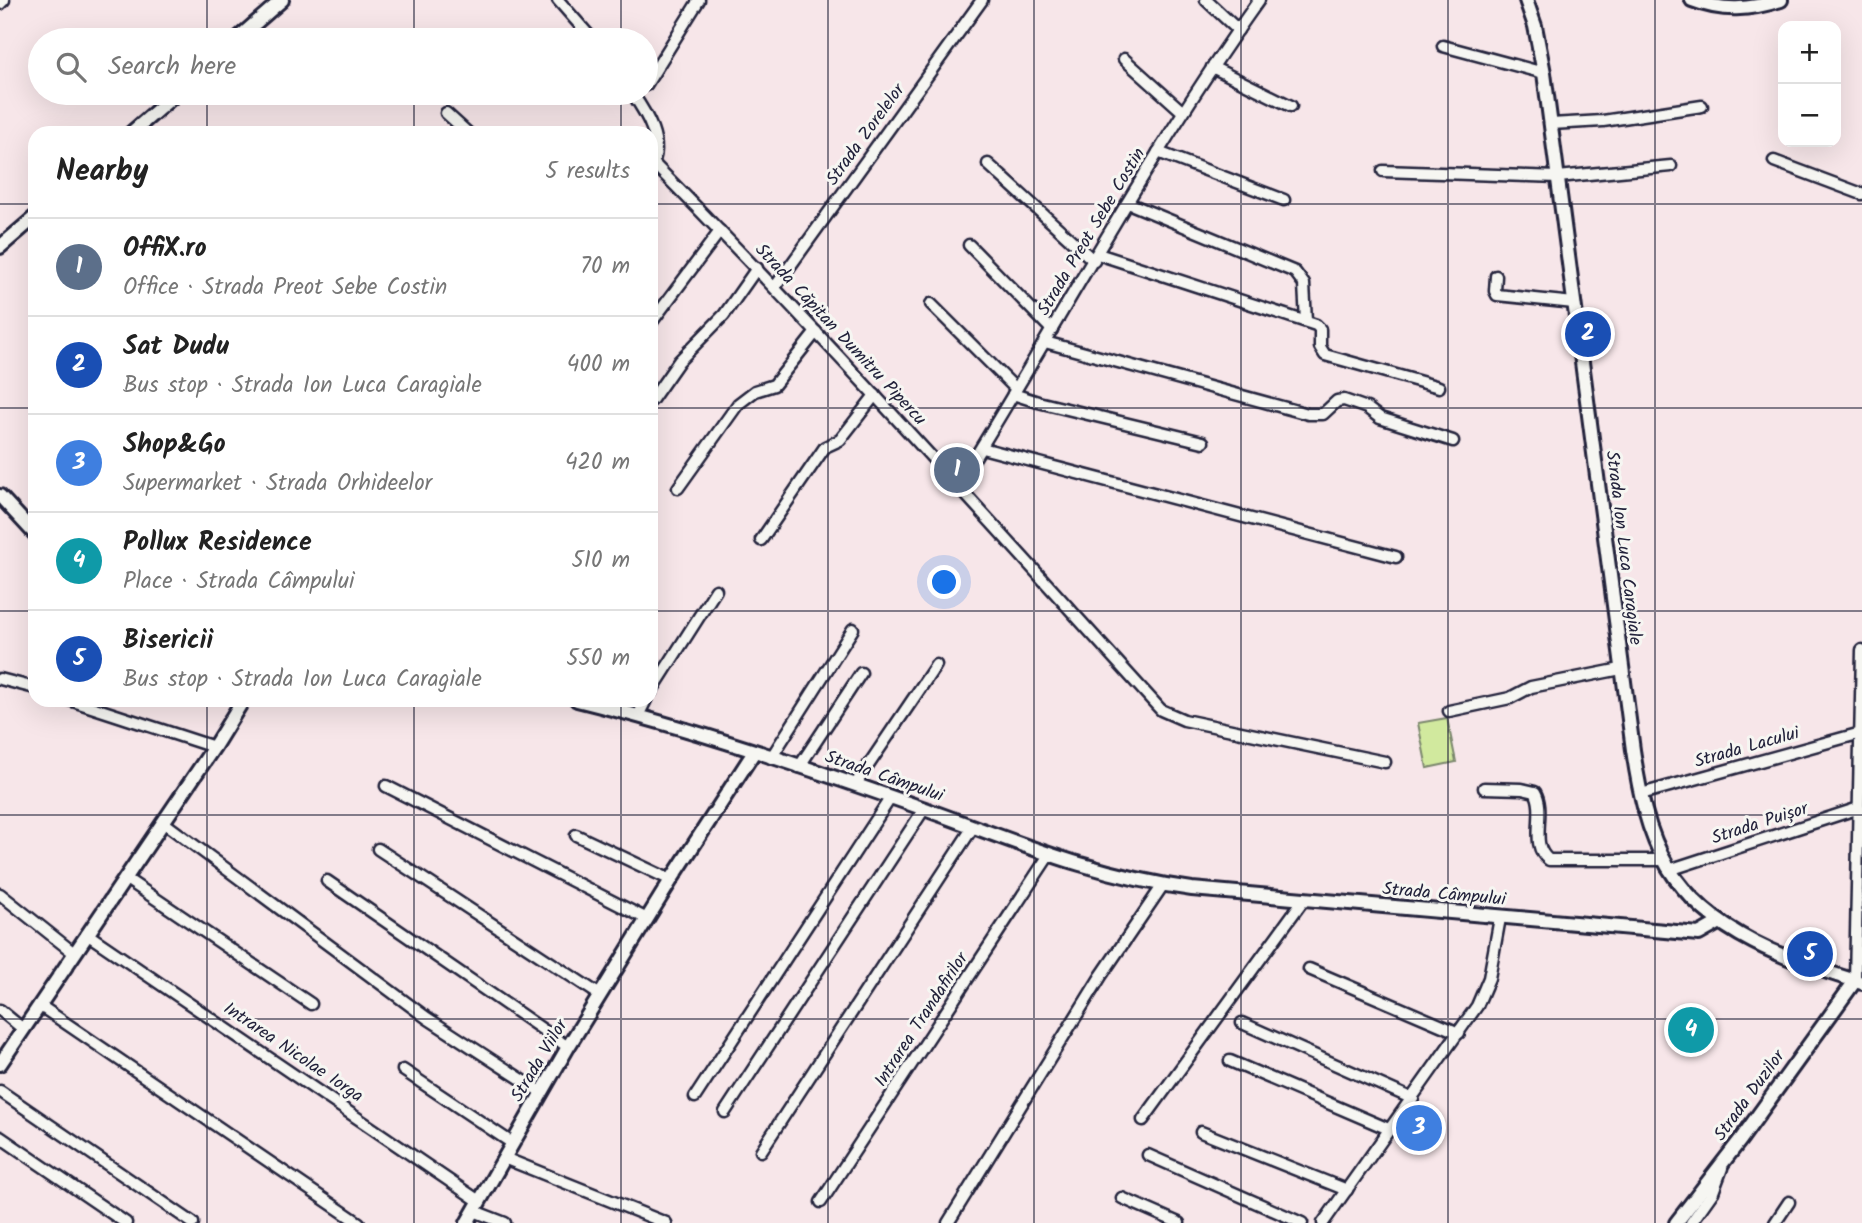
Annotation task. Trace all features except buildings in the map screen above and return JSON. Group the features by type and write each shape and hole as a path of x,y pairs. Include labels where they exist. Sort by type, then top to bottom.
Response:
{"street":[{"path":"0,4 4,0"},
{"path":"250,28 282,0"},
{"path":"558,0 582,28"},
{"path":"658,66 699,0"},
{"name":"Strada Zorelelor","path":"775,288 982,0"},
{"path":"1206,0 1238,30"},
{"name":"Strada Preot Sebe Costin","path":"958,485 1158,152 1259,0"},
{"name":"Strada Ion Luca Caragiale","path":"1526,0 1535,26 1544,73 1621,668 1641,794 1653,835 1667,865 1695,901 1720,922 1779,954 1856,984"},
{"path":"1692,0 1716,8 1738,9 1781,0"},
{"path":"1443,46 1544,73"},
{"path":"1124,59 1183,112"},
{"path":"1212,67 1291,106"},
{"path":"139,126 163,105"},
{"name":"Strada Căpitan Dumitru Pipercu","path":"641,105 651,126"},
{"path":"1551,124 1603,121 1702,106"},
{"path":"446,113 460,126"},
{"path":"1158,152 1284,200"},
{"path":"1774,162 1862,194"},
{"path":"988,164 1096,258 1306,321 1319,326 1320,347 1325,355 1439,387"},
{"path":"1383,171 1558,177 1671,166"},
{"name":"Strada Căpitan Dumitru Pipercu","path":"658,172 757,268 1161,710 1177,717 1385,762"},
{"path":"1128,203 1295,272 1304,284 1306,321"},
{"path":"0,247 28,223"},
{"path":"658,314 720,231"},
{"path":"969,244 1052,330"},
{"path":"658,391 679,361 724,315 757,268"},
{"path":"1496,276 1497,295 1574,303"},
{"path":"930,304 1015,392 1038,402 1203,442"},
{"path":"678,488 738,404 755,391 774,385 816,332"},
{"path":"1045,342 1308,414 1323,414 1337,401 1344,400 1367,408 1380,418 1453,441"},
{"path":"761,540 824,447 840,440 875,395"},
{"path":"982,448 1396,557"},
{"path":"0,496 28,526"},
{"path":"658,681 716,590"},
{"path":"771,758 853,629"},
{"path":"1856,984 1862,650"},
{"path":"855,785 936,665"},
{"path":"1450,711 1510,698 1531,687 1621,668"},
{"path":"799,767 861,673"},
{"path":"0,679 28,686"},
{"path":"91,707 214,747"},
{"path":"0,1064 239,707"},
{"name":"Strada Câmpului","path":"604,707 855,785 1111,875 1163,885 1304,900 1699,934 1720,922"},
{"path":"638,716 642,707"},
{"name":"Strada Lacului","path":"1641,794 1861,733"},
{"name":"Strada Viilor","path":"467,1223 568,1047 754,752"},
{"path":"386,786 647,919"},
{"name":"Strada Puișor","path":"1484,788 1535,792 1539,806 1541,852 1549,860 1667,865 1860,808"},
{"path":"695,1097 891,797"},
{"path":"725,1112 924,809"},
{"path":"163,822 427,1018 541,1092"},
{"path":"761,1151 973,827"},
{"path":"576,835 671,880"},
{"path":"378,849 600,995"},
{"name":"Intrarea Trandafirilor","path":"821,1202 1049,855"},
{"path":"125,878 311,1004"},
{"path":"327,881 568,1047"},
{"path":"948,1223 1101,976 1163,885"},
{"path":"0,894 74,953"},
{"path":"1143,1120 1304,900"},
{"path":"1323,1223 1413,1099 1476,1006 1486,986 1500,918"},
{"name":"Intrarea Nicolae Iorga","path":"87,934 505,1223"},
{"path":"1309,970 1459,1032"},
{"name":"Strada Duzilor","path":"1676,1223 1856,984"},
{"path":"39,1005 359,1223"},
{"path":"0,1010 23,1029"},
{"path":"1242,1023 1413,1099"},
{"path":"1230,1061 1391,1130"},
{"path":"403,1070 512,1143"},
{"path":"0,1091 193,1223"},
{"path":"1201,1132 1347,1190"},
{"path":"0,1138 126,1223"},
{"path":"1148,1156 1303,1223"},
{"path":"503,1158 666,1223"},
{"path":"1691,1223 1713,1192 1726,1158"},
{"path":"1122,1198 1179,1223"},
{"path":"1774,1223 1789,1202"}],"green space":[{"path":"1447,718 1456,762 1427,768 1418,723"}],"place":[{"name":"Sat Dudu","path":"1588,334"},
{"name":"OffiX.ro","path":"957,470"},
{"name":"Bisericii","path":"1810,954"},
{"name":"Pollux Residence","path":"1691,1030"},
{"name":"Shop&Go","path":"1419,1128"}]}
